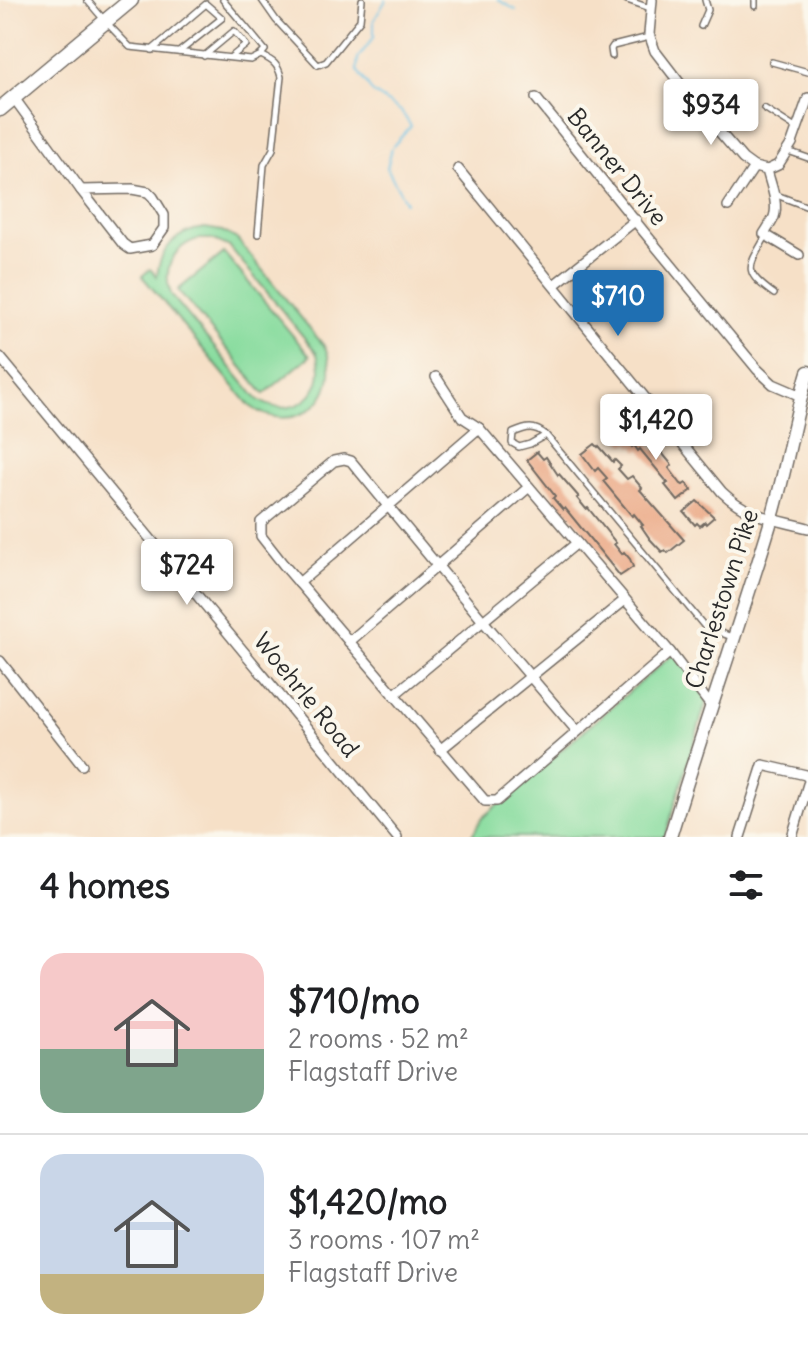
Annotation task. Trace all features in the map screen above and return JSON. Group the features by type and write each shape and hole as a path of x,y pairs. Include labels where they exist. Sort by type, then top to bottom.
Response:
{"main road":[{"path":"0,109 131,0"}],"street":[{"path":"651,4 650,37 655,51 743,159 754,167 767,170 778,165 797,130 808,98"},
{"path":"14,98 81,190 123,244 130,249 152,245 158,240 164,228 164,215 148,192 132,189 81,190"},
{"name":"Banner Drive","path":"536,98 757,369 773,384 801,396"},
{"path":"728,206 754,167"},
{"path":"458,169 722,492 746,511 808,528"},
{"path":"767,170 773,193 774,217 764,234 799,255"},
{"path":"554,285 636,220"},
{"name":"Woehrle Road","path":"0,357 397,837"},
{"name":"Charlestown Pike","path":"670,837 772,519 808,372"},
{"path":"436,377 462,417 479,428 670,652 711,706"},
{"path":"299,583 479,428"},
{"path":"577,731 351,461 334,461 263,520 261,536 481,799 490,802 497,801 670,652"},
{"path":"349,642 529,487"},
{"path":"394,695 577,543"},
{"path":"440,750 625,600"},
{"path":"0,661 82,765"},
{"path":"740,837 763,765 808,778"},
{"path":"792,837 808,784"}],"lane":[{"path":"87,0 130,47 251,60 261,55 265,50 223,0"},
{"path":"262,0 276,20 318,65 326,62 360,20 362,0"},
{"path":"627,0 651,4"},
{"path":"701,26 708,10 705,0"},
{"path":"152,50 206,4 222,18 178,53"},
{"path":"204,56 234,31 246,45 230,58"},
{"path":"612,56 613,46 650,37"},
{"path":"258,234 264,165 273,149 281,77 274,61 261,55"},
{"path":"772,62 808,72"},
{"path":"709,118 735,92"},
{"path":"764,108 797,130"},
{"path":"788,150 808,158"},
{"path":"773,193 808,207"},
{"path":"767,236 751,263 751,270 754,278 774,294"},
{"path":"546,435 519,447 512,443 513,433 524,428 537,428 546,435 705,627 732,637"}],"green space":[{"path":"195,230 222,231 237,239 325,347 330,365 329,382 323,396 312,408 283,418 267,415 250,406 142,276 150,269 157,276 166,249 178,237","holes":["198,239 212,239 230,247 316,352 320,366 319,379 306,400 283,408 257,399 172,296 168,278 175,254"]},
{"path":"224,253 310,356 264,394 178,290"},
{"path":"678,650 709,693 665,837 471,837 482,818"}],"building":[{"path":"634,425 654,451 658,448 672,465 669,468 681,484 686,483 692,490 678,501 665,485 668,483 640,449 638,451 629,443 625,445 620,439"},
{"path":"595,444 621,466 618,469 627,479 632,476 642,488 640,490 684,540 668,553 665,550 662,552 650,539 643,525 603,481 607,478 598,468 595,471 582,454"},
{"path":"537,452 543,459 546,457 622,554 624,552 630,559 633,567 620,576 565,508 563,510 527,460"},
{"path":"697,501 714,517 700,526 695,525 684,512"}],"waterway":[{"path":"386,0 374,20 374,37 358,58 357,70 373,93 401,111 411,126 392,147 387,168 406,203"},
{"path":"498,0 516,10"}]}
